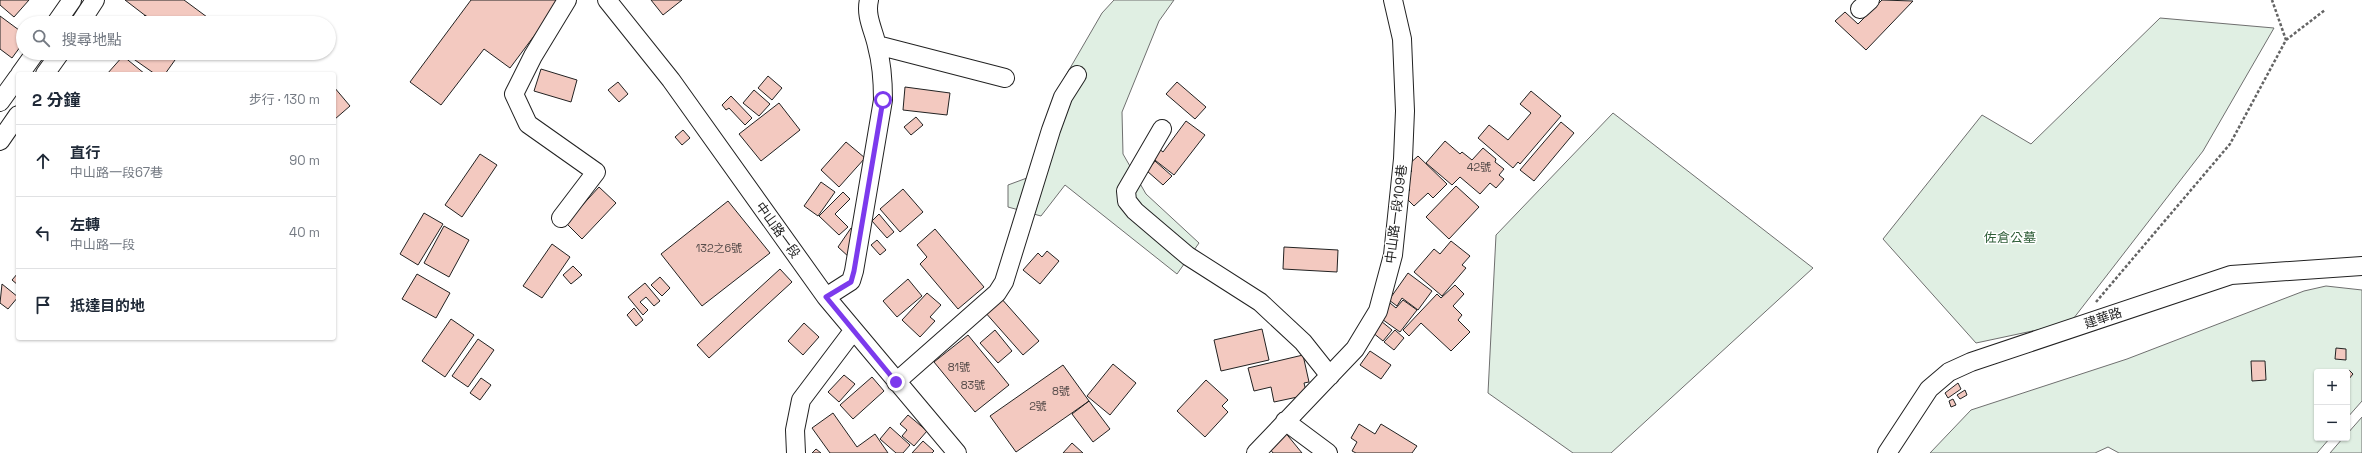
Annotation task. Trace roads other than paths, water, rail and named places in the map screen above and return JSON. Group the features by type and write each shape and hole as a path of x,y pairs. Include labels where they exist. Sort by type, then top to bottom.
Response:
{"street":[{"path":"61,16 72,0"},
{"path":"85,16 95,0"},
{"path":"560,218 596,172 528,124 514,94 533,56 567,0"},
{"name":"中山路一段","path":"607,0 670,80 826,297 957,453"},
{"path":"826,297 851,282 883,100 883,78 877,45 870,28 869,0"},
{"name":"中山路一段109巷","path":"1256,453 1355,349 1378,311 1393,255 1403,159 1405,111 1402,39 1393,0"},
{"path":"877,45 1005,78"},
{"path":"21,72 30,60"},
{"path":"46,72 55,60"},
{"path":"896,382 997,293 1004,282 1050,130 1063,97 1077,75"},
{"path":"0,102 16,80"},
{"path":"0,141 16,118"},
{"path":"1162,130 1126,191 1127,201 1135,211 1188,256 1260,302 1303,342 1330,376"},
{"name":"建華路","path":"1887,453 1930,389 1949,372 1971,362 2231,275 2362,266"},
{"path":"796,453 795,430 801,400 853,331"},
{"path":"1285,421 1328,453"}],"park label":[{"name":"佐倉公墓","path":"2010,237"}]}
